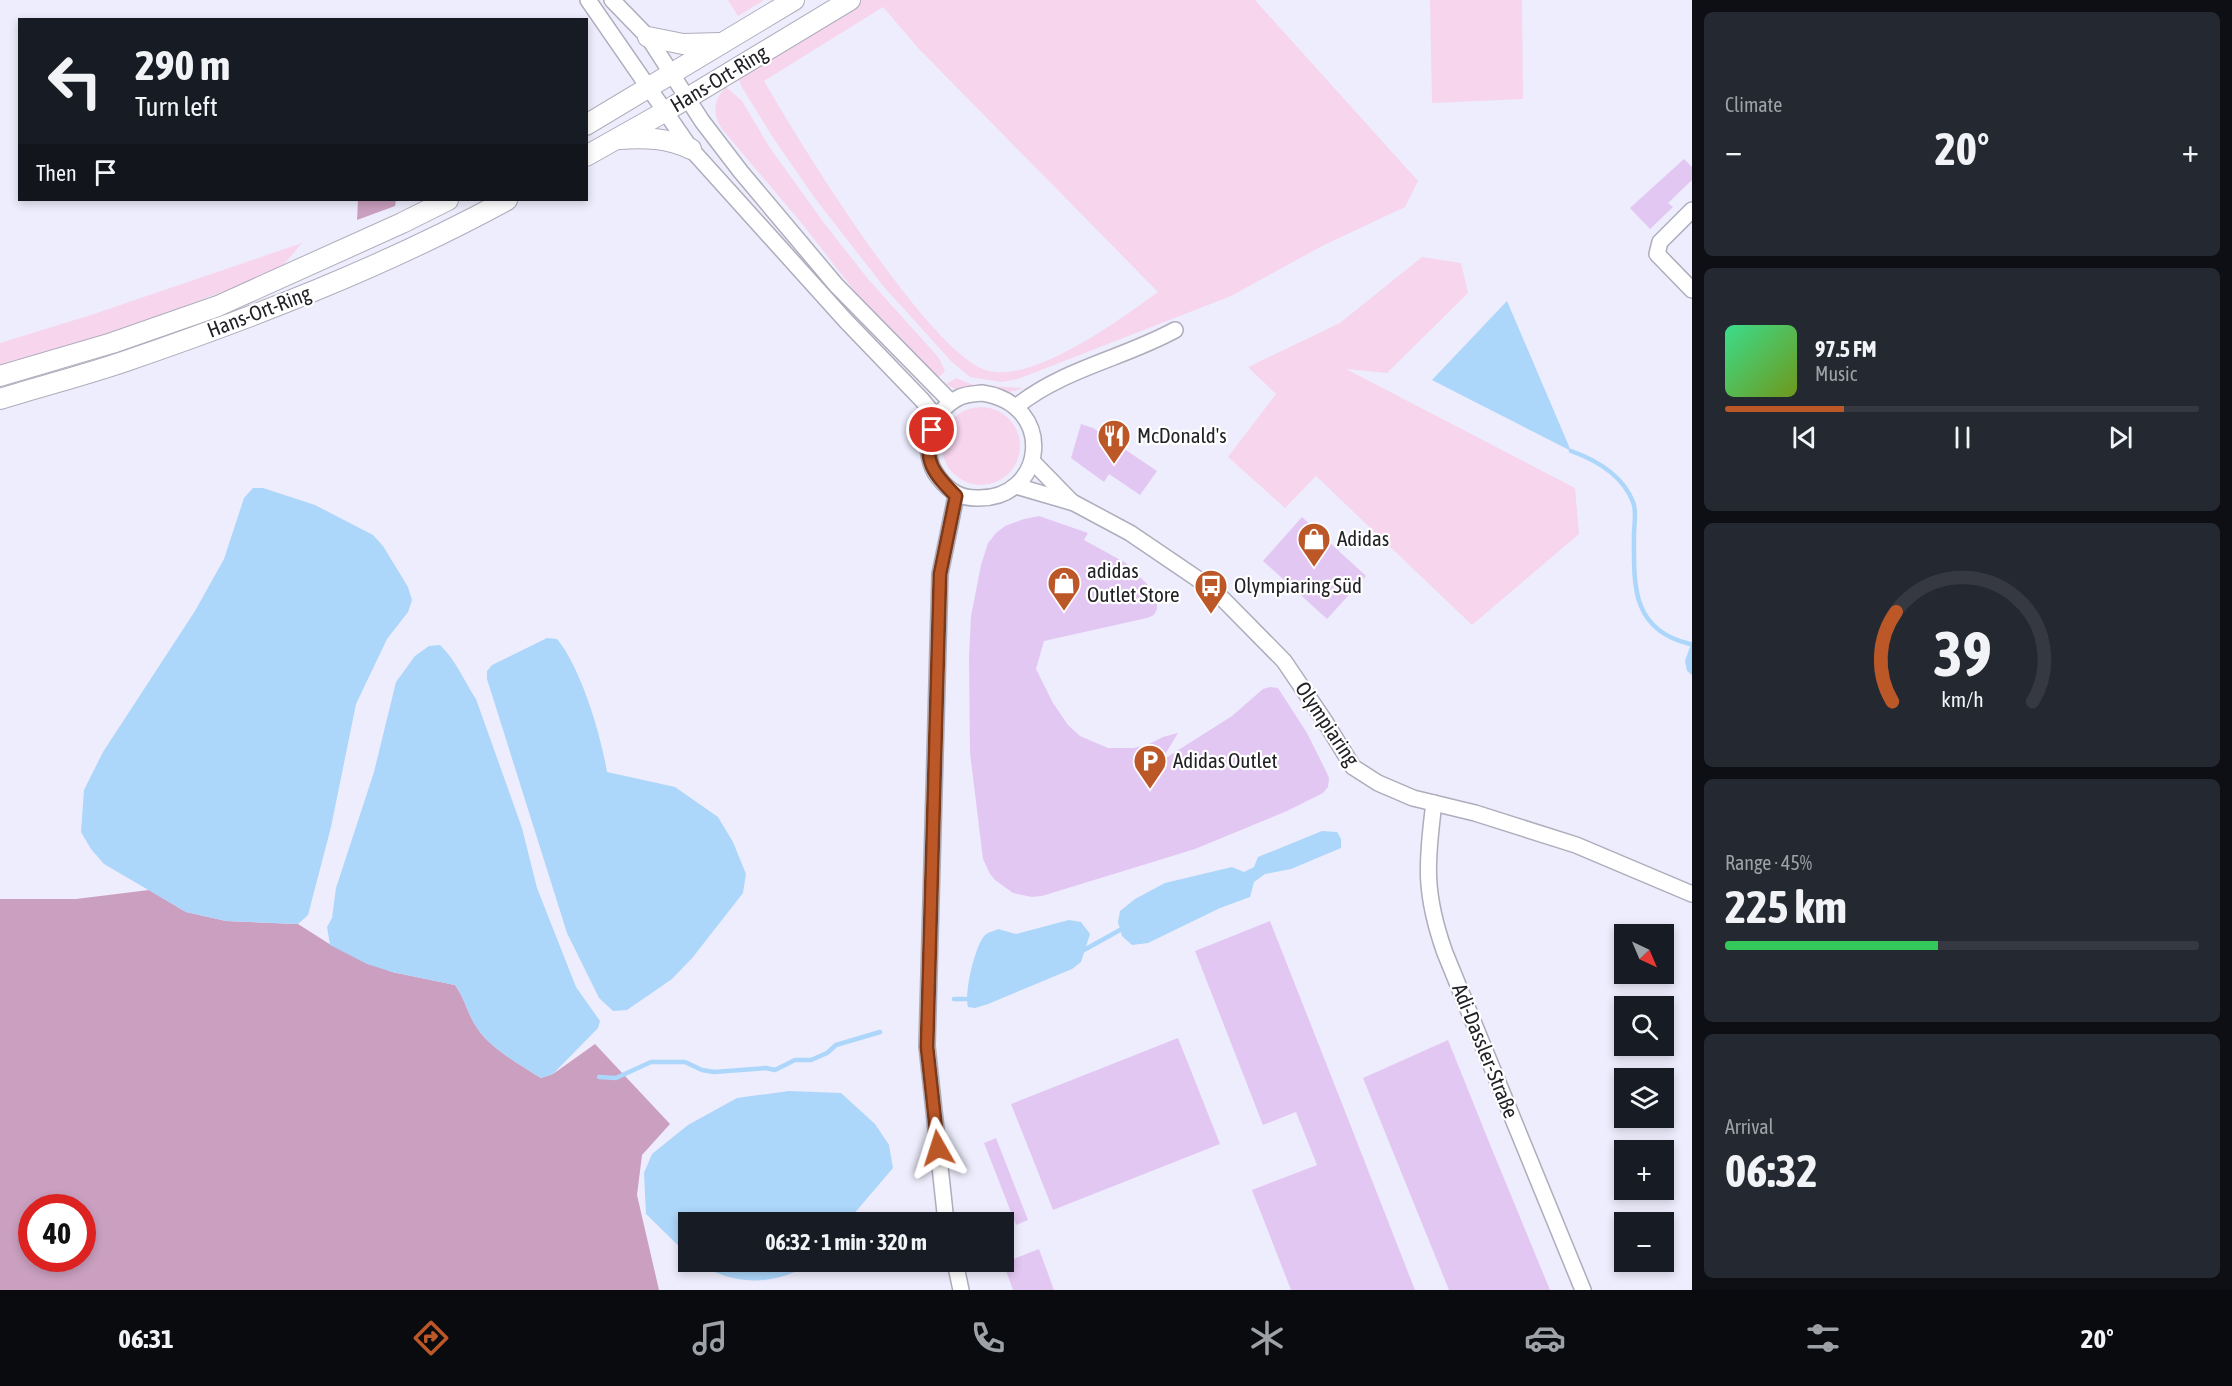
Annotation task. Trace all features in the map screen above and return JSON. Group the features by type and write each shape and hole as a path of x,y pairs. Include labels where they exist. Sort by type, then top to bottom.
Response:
{"main road":[{"name":"Hans-Ort-Ring","path":"588,124 794,0"},
{"name":"Hans-Ort-Ring","path":"588,155 666,111 850,0"},
{"path":"648,37 683,44 724,43"},
{"path":"617,139 668,140 692,149"},
{"name":"Hans-Ort-Ring","path":"0,376 112,343 219,306 446,201"},
{"name":"Hans-Ort-Ring","path":"0,399 135,358 306,294 403,252 505,201"}],"street":[{"path":"588,0 692,149 846,321 936,417"},
{"path":"612,0 648,37 702,121 741,172 836,285 951,402"},
{"path":"1692,210 1660,242 1657,254 1692,290"},
{"path":"1017,406 1032,394 1081,370 1154,341 1175,330"},
{"path":"982,393 1002,397 1017,406 1031,428 1034,440 1032,461 1027,472 1016,486 1001,495 987,499 956,496 939,479 930,459 928,442 936,417 951,402 966,395 982,393"},
{"name":"Olympiaring","path":"1032,461 1074,503"},
{"name":"Olympiaring","path":"1016,486 1074,503 1130,533 1214,590 1284,661 1353,767 1397,793 1475,813 1576,845 1692,894"},
{"path":"945,1212 927,1047 940,574 956,496"},
{"name":"Adi-Dassler-Straße","path":"1434,803 1427,857 1432,914 1445,953 1583,1290"},
{"path":"957,1272 961,1290"}],"shaded area":[{"path":"728,0 764,0 738,16"},
{"path":"862,0 1255,0 1418,181 1405,207 1322,246 1231,296 1018,379 1002,382 970,377 951,361 884,287 814,197 772,136 738,78","holes":["883,7 919,49 1158,292 1101,331 1054,358 1008,372 989,371 964,357 934,328 867,243 805,149 764,81"]},
{"path":"1430,0 1522,0 1523,99 1432,103"},
{"path":"726,87 742,101 770,148 868,279 939,358 945,371 939,377 877,318 804,226 722,129 715,113 715,107 718,97"},
{"path":"358,201 396,201 395,206 357,220"},
{"path":"302,243 279,270 102,338 0,369 0,343 91,315"},
{"path":"1422,257 1461,263 1468,293 1387,373 1346,369 1575,488 1579,534 1472,625 1316,476 1285,508 1228,457 1276,394 1248,367 1340,323"},
{"path":"956,378 973,385 1023,388 994,394 973,393 946,384"},
{"path":"981,407 996,410 1009,418 1017,431 1020,446 1017,461 1009,474 996,482 981,485 966,482 953,474 945,461 942,446 945,431 953,418 966,410"},
{"path":"149,890 186,912 226,921 298,924 331,945 392,972 455,985 474,1023 487,1040 541,1078 553,1074 595,1044 670,1124 642,1155 637,1195 659,1290 0,1290 0,899 76,899"}],"water":[{"path":"1507,301 1571,451 1432,380"},
{"path":"253,488 263,488 315,505 373,535 383,546 408,587 412,600 408,612 387,639 356,704 331,827 308,915 298,924 226,921 186,912 104,864 91,849 81,832 84,790 103,752 195,611 224,559 244,498"},
{"path":"547,638 557,639 582,684 595,721 607,772 675,787 718,817 733,842 746,874 743,893 693,957 672,979 627,1010 613,1011 599,998 567,933 487,679 487,671 492,665"},
{"path":"1692,641 1692,675 1687,671 1685,661"},
{"path":"440,645 455,664 476,699 522,828 537,888 576,987 600,1021 598,1028 553,1074 541,1078 487,1040 474,1023 455,985 392,972 367,964 330,945 327,927 332,918 336,888 374,772 396,682 415,656 429,646"},
{"path":"1322,831 1337,832 1341,839 1341,848 1291,869 1265,874 1254,882 1250,897 1220,908 1148,943 1132,945 1122,936 1118,922 1120,911 1135,899 1165,883 1232,867 1244,872 1254,867 1258,857"},
{"path":"1069,920 1081,922 1090,934 1081,962 1072,969 988,1004 975,1008 968,1007 971,970 981,940 985,935 998,929 1016,934"},
{"path":"789,1091 841,1093 875,1124 889,1145 893,1168 856,1212 678,1212 678,1245 646,1214 644,1173 652,1154 688,1125 737,1098"},
{"path":"716,1272 795,1272 756,1281 731,1278"}],"building":[{"path":"1684,159 1692,167 1692,180 1668,203 1673,207 1650,229 1630,208"},
{"name":"McDonald's","path":"1081,424 1093,428 1157,471 1140,495 1109,474 1104,482 1071,458"},
{"name":"Adidas Outlet","path":"1039,516 1088,533 1084,540 1126,563 1146,583 1156,596 1157,602 1154,615 1147,618 1044,641 1036,669 1053,703 1068,725 1080,736 1108,748 1133,748 1147,745 1178,733 1161,761 1232,716 1263,689 1278,688 1307,733 1329,778 1328,787 1323,793 1287,811 1195,849 1042,896 1032,897 1013,893 995,880 983,859 970,753 971,616 981,565 988,543 1005,526"},
{"name":"Adidas","path":"1302,517 1366,576 1327,619 1263,561"},
{"path":"1270,921 1415,1290 1291,1290 1252,1190 1317,1165 1296,1112 1263,1125 1195,951"},
{"path":"1178,1038 1220,1144 1053,1210 1011,1104"},
{"path":"1448,1040 1550,1290 1449,1290 1363,1078"},
{"path":"996,1138 1028,1220 1016,1225 1014,1212 1011,1212 984,1143"},
{"path":"1039,1249 1054,1290 1013,1290 1006,1272 1014,1272 1014,1259"}],"waterway":[{"path":"1571,451 1599,464 1623,484 1635,509 1634,570 1640,602 1646,616 1656,628 1670,637 1690,644"},
{"path":"1084,950 1120,930"},
{"path":"954,999 966,999"},
{"path":"599,1077 616,1078 651,1062 685,1062 702,1070 714,1072 766,1068 775,1070 795,1060 811,1060 827,1053 836,1045 880,1032"}],"place":[{"name":"McDonald's","path":"1114,465"},
{"name":"Adidas","path":"1314,568"},
{"name":"adidas Outlet Store","path":"1064,612"},
{"name":"Olympiaring Süd","path":"1211,615"},
{"name":"Adidas Outlet","path":"1150,790"}],"route":[{"path":"932,430 928,442 933,470 956,496 940,574 929,959 927,1047 938,1148"}]}
